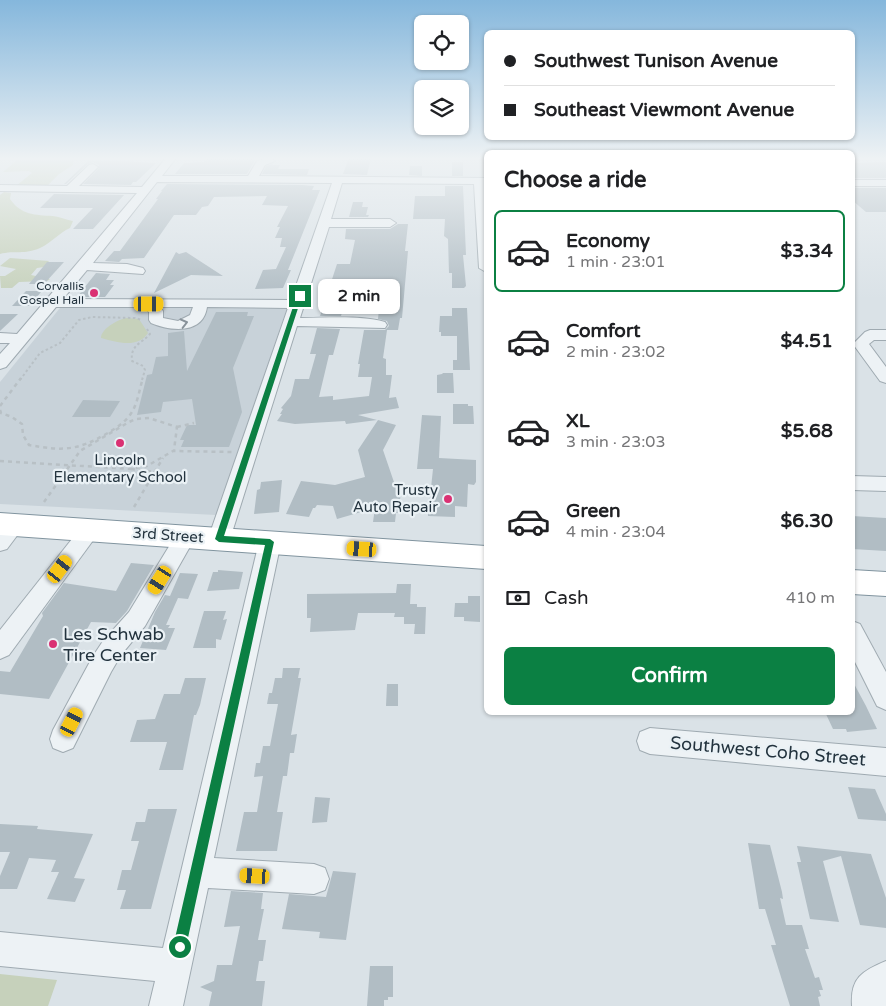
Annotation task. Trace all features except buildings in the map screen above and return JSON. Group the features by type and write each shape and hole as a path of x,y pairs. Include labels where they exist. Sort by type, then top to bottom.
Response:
{"highway":[{"name":"3rd Street","path":"5,530 90,530 484,558"},
{"path":"855,582 886,584"}],"street":[{"path":"0,364 134,205"},
{"path":"219,539 330,205"},
{"path":"324,223 390,223"},
{"path":"83,266 127,268 138,271"},
{"path":"52,303 297,304"},
{"path":"149,304 156,311 156,320 165,324 179,326 190,323 196,318 201,312 201,303"},
{"path":"291,322 355,322 380,325"},
{"path":"886,335 870,335 861,344 886,378"},
{"path":"0,338 20,339"},
{"path":"855,483 886,484"},
{"path":"0,648 90,530"},
{"path":"63,739 102,664 112,648 137,619 186,536"},
{"path":"166,1006 270,542"},
{"path":"855,637 886,698"},
{"name":"Southwest Coho Street","path":"650,740 886,762"},
{"path":"197,872 314,879"},
{"path":"0,949 175,966"},
{"path":"869,1006 868,991 886,978"}],"path":[{"path":"0,406 40,352 60,344 79,320 88,317 140,318 143,326 150,334 146,339 133,347 130,352 132,361 143,366 145,370 134,409 128,418 119,425 84,446 62,448 28,445 24,439 21,420 1,413 0,410"},
{"path":"44,502 80,451 136,419 149,418 177,427 194,423"},
{"path":"174,451 177,427"},
{"path":"130,469 147,466 174,451 234,452"},
{"path":"134,507 164,456"},
{"path":"0,461 154,472"}],"shaded area":[{"name":"Lincoln Elementary School","path":"68,298 290,300 216,515 0,504 0,382"}],"green space":[{"path":"0,205 15,205 29,213 73,221 70,228 40,248 0,254"},
{"path":"10,258 49,261 44,267 37,268 31,275 50,279 47,281 19,282 12,288 1,288 0,276 5,276 16,269 0,266"},
{"path":"127,318 139,319 148,333 144,338 133,343 126,343 101,338 104,331 111,325"},
{"path":"0,974 57,980 48,1006 0,1006"}],"place":[{"name":"Corvallis Gospel Hall","path":"94,293"},
{"name":"Lincoln Elementary School","path":"120,443"},
{"name":"Trusty Auto Repair","path":"448,499"},
{"name":"Les Schwab Tire Center","path":"53,644"}],"route":[{"path":"180,947 270,542 219,539 300,296"}]}
